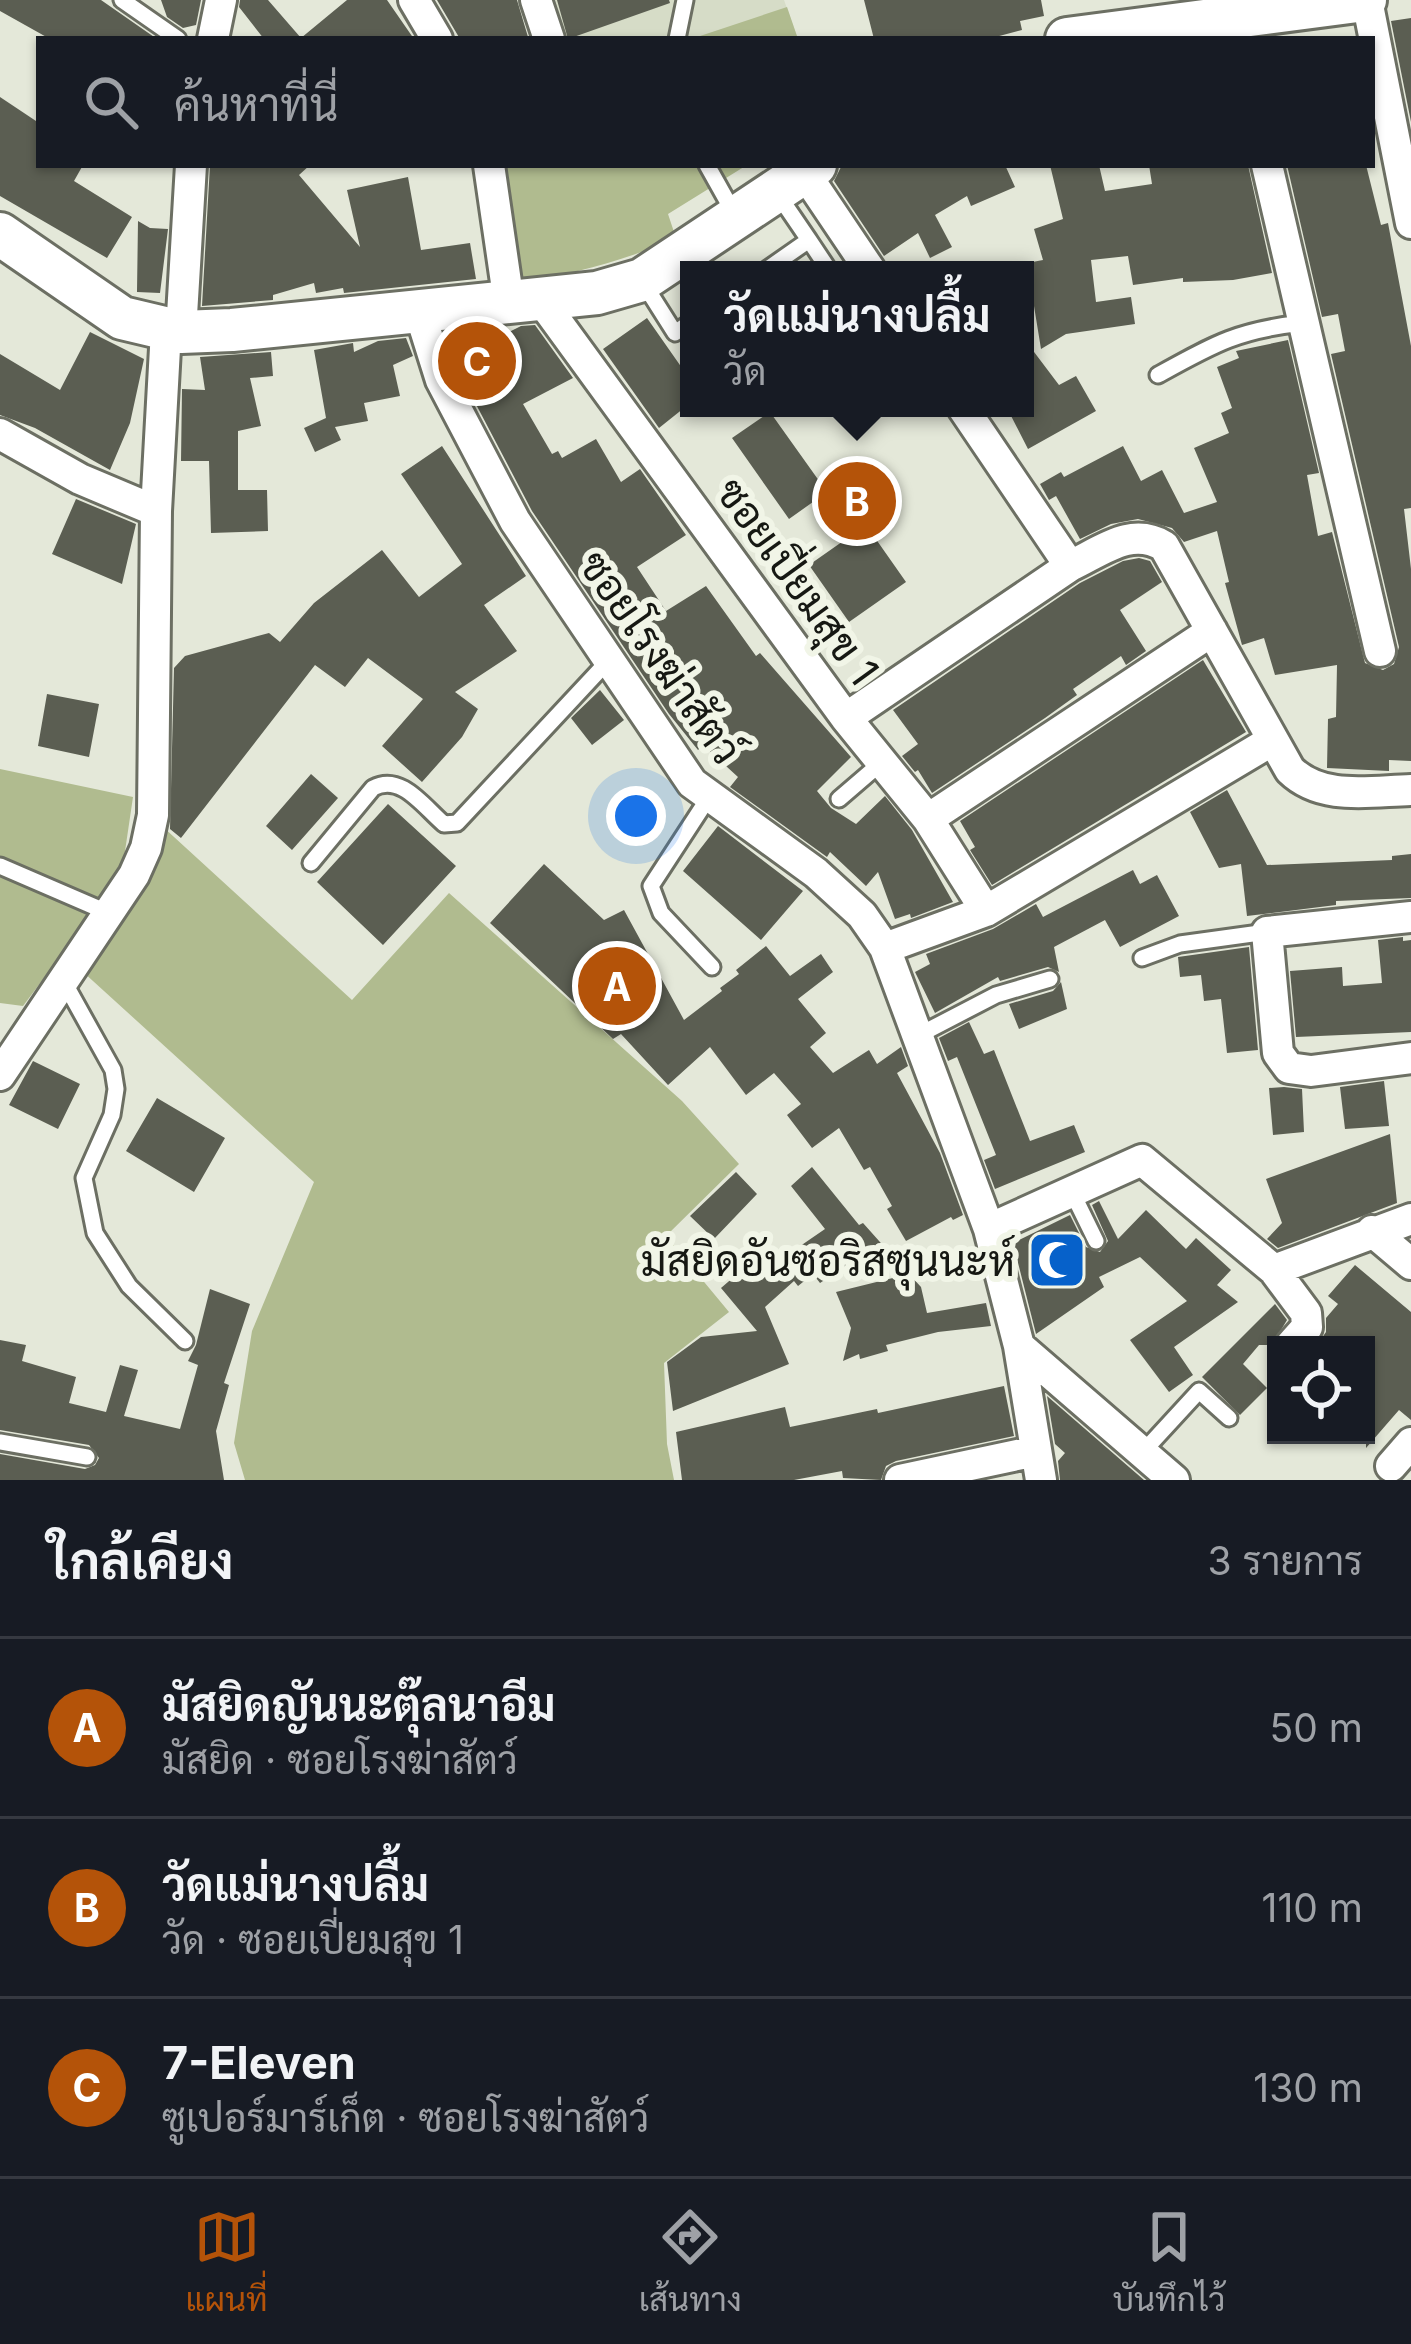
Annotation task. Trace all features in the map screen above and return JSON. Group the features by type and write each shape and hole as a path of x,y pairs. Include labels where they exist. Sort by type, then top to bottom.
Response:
{"main road":[{"path":"1089,36 1357,1"},
{"path":"0,234 122,318 174,331 597,293 642,280 798,176"}],"street":[{"path":"214,36 221,0"},
{"path":"414,0 435,36"},
{"path":"536,0 548,36"},
{"path":"1357,1 1366,36"},
{"path":"1375,75 1411,223"},
{"path":"0,1075 134,875 154,815 156,511 190,168"},
{"path":"490,168 525,301"},
{"path":"1268,168 1380,651"},
{"path":"798,176 855,261"},
{"name":"ซอยเปี่ยมสุข 1","path":"525,301 928,819 986,911"},
{"name":"ซอยโรงฆ่าสัตว์","path":"419,310 441,380 515,521 692,783 816,873 862,915 885,948 989,1229 1019,1346 1038,1466"},
{"path":"969,417 1070,566"},
{"path":"0,434 80,479 156,511"},
{"path":"846,718 1070,566 1127,539 1147,536 1164,546 1290,770 1303,782 1328,791 1411,790"},
{"path":"928,819 1211,631"},
{"path":"885,948 986,911 1274,740"},
{"path":"1411,917 1268,932 1278,1053 1289,1068 1311,1071 1411,1058"},
{"path":"989,1229 1142,1160 1274,1270 1306,1313 1306,1327 1298,1336"},
{"path":"1274,1270 1411,1219"},
{"path":"1372,1231 1411,1264"},
{"path":"1019,1346 1174,1480"},
{"path":"900,1480 1038,1466"}],"lane":[{"path":"122,0 174,36"},
{"path":"678,36 685,0"},
{"path":"709,168 736,218"},
{"path":"798,176 809,240 823,261"},
{"path":"779,261 809,240"},
{"path":"642,280 675,333 680,329"},
{"path":"1158,375 1218,342 1256,328 1303,323"},
{"path":"311,863 373,788 386,781 399,784 444,824 457,823 609,660"},
{"path":"839,799 882,762"},
{"path":"709,797 651,886 661,913 712,967"},
{"path":"0,866 109,913"},
{"path":"1142,958 1180,944 1268,932"},
{"path":"917,1036 996,995 1051,979"},
{"path":"63,980 113,1070 116,1089 112,1115 84,1178 95,1233 129,1286 185,1341"},
{"path":"1072,1192 1096,1241"},
{"path":"1142,1453 1199,1391 1228,1418"},
{"path":"0,1442 87,1457"}],"shaded area":[{"path":"545,0 784,0 797,36 559,36"}],"green space":[{"path":"787,7 797,36 700,36"},
{"path":"498,168 742,168 668,214 676,238 598,266 517,283"},
{"path":"0,769 133,797 124,858 77,934 23,1006 0,1003"},
{"path":"162,826 352,1000 449,893 682,1101 739,1164 666,1236 729,1312 664,1363 667,1444 674,1480 245,1480 234,1443 252,1331 314,1182 82,971"}],"building":[{"path":"0,0 101,0 153,36 45,36 0,11"},
{"path":"161,0 201,0 196,25 183,28 167,17"},
{"path":"240,0 268,0 299,36 262,36 239,7"},
{"path":"347,0 387,0 412,36 303,36"},
{"path":"437,0 517,0 528,36 458,36"},
{"path":"557,0 669,0 670,3 567,36"},
{"path":"864,0 1041,0 1044,16 1020,21 1022,30 999,36 873,36"},
{"path":"1411,18 1411,122 1391,21"},
{"path":"0,97 36,121 36,168 81,168 74,181 132,217 107,258 0,196"},
{"path":"210,168 307,168 299,175 360,247 347,190 408,177 421,250 470,243 476,279 344,293 343,288 316,293 314,283 273,295 273,300 202,306"},
{"path":"840,168 1006,168 1015,187 971,206 967,196 935,215 952,247 930,258 918,233 884,256 834,181"},
{"path":"1051,168 1100,168 1105,191 1152,184 1149,168 1249,168 1272,273 1233,280 1183,282 1183,278 1133,285 1128,256 1091,260 1096,302 1131,297 1135,324 1066,334 1041,349 1034,262 1043,260 1034,229 1063,219"},
{"path":"1288,168 1367,168 1381,225 1388,223 1411,346 1411,508 1404,509 1411,569 1411,761 1389,760 1389,771 1327,768 1328,719 1336,717 1337,665 1275,675 1264,638 1242,645 1217,531 1184,542 1172,528 1138,519 1111,524 1080,539 1056,496 1049,500 1040,484 1061,472 1064,477 1123,446 1141,481 1162,470 1184,513 1217,502 1194,448 1229,433 1221,413 1232,408 1217,367 1239,358 1236,351 1288,340 1319,473 1307,475 1318,536 1332,532 1365,663 1383,670 1394,664 1399,647 1331,354 1345,351 1338,314 1322,317"},
{"path":"138,221 150,228 168,229 160,293 137,292"},
{"path":"647,318 680,365 680,411 659,428 603,349"},
{"path":"535,325 573,378 523,404 552,454 558,451 562,458 596,439 621,482 640,469 686,535 637,567 666,611 706,586 756,656 760,653 851,757 817,791 831,808 856,824 885,796 912,830 953,902 895,919 878,872 866,886 830,852 827,857 730,787 738,777 703,745 698,750 669,714 532,511 459,372 451,346 488,330 493,340 521,326"},
{"path":"90,332 144,359 130,423 110,470 35,428 0,415 0,354 60,390"},
{"path":"406,338 413,356 393,365 400,396 364,403 368,421 335,427 341,440 315,452 304,428 326,418 314,350 353,343 354,352 378,341"},
{"path":"271,352 273,376 250,378 261,426 238,431 238,490 267,490 268,531 211,533 209,461 181,461 182,389 205,390 200,357"},
{"path":"1034,352 1059,385 1076,376 1096,411 1028,449 1012,417 1034,417"},
{"path":"763,417 774,417 827,492 789,519 732,438"},
{"path":"442,446 526,576 484,605 517,651 455,692 478,709 462,737 422,782 382,746 423,699 368,658 345,687 315,665 181,838 170,829 174,668 185,656 269,633 280,642 314,603 382,550 419,597 462,564 401,474"},
{"path":"76,499 136,524 122,584 52,554"},
{"path":"866,525 906,582 849,622 809,565"},
{"path":"1139,558 1150,561 1162,582 1120,610 1146,651 1126,665 1121,656 1073,689 1077,695 932,793 918,770 902,756 918,744 893,710 1080,583"},
{"path":"1203,660 1246,732 992,885 970,850 975,847 960,821"},
{"path":"600,690 624,720 592,745 571,718"},
{"path":"47,694 99,704 89,757 38,746"},
{"path":"311,774 338,798 292,850 266,826"},
{"path":"1227,790 1267,865 1392,860 1392,856 1411,854 1411,898 1336,901 1336,905 1247,916 1241,864 1219,868 1190,812"},
{"path":"388,804 456,866 383,945 317,882"},
{"path":"718,826 803,891 761,940 683,871"},
{"path":"544,864 604,920 624,910 684,1020 722,991 739,974 736,970 766,946 790,976 821,954 833,972 798,999 826,1033 810,1047 833,1073 869,1050 877,1064 901,1047 908,1066 897,1073 940,1153 963,1215 906,1241 870,1167 864,1170 839,1128 812,1148 787,1115 801,1104 774,1073 746,1095 710,1047 668,1085 621,1034 613,1039 490,923"},
{"path":"1133,870 1140,884 1157,875 1179,916 1120,947 1105,920 1054,947 1059,972 1048,967 1000,981 998,977 935,1013 915,972 930,964 926,954 993,929 1036,904 1043,917"},
{"path":"1403,937 1403,941 1411,940 1411,1032 1296,1037 1290,971 1342,967 1343,986 1382,983 1378,940"},
{"path":"1249,947 1258,1050 1227,1053 1221,999 1204,1001 1201,975 1180,977 1178,957"},
{"path":"1061,982 1067,1009 1019,1029 1009,1004 1053,991"},
{"path":"969,1022 984,1054 994,1050 1030,1141 1074,1125 1085,1152 995,1189 984,1160 996,1155 957,1057 948,1061 939,1038"},
{"path":"33,1061 80,1084 58,1129 9,1105"},
{"path":"1384,1081 1389,1126 1345,1129 1340,1087"},
{"path":"1269,1088 1302,1089 1304,1132 1273,1135"},
{"path":"157,1098 225,1138 194,1192 126,1151"},
{"path":"1390,1134 1397,1203 1278,1248 1267,1239 1282,1223 1266,1179"},
{"path":"812,1167 859,1225 863,1223 888,1251 831,1281 829,1277 820,1283 813,1274 798,1286 794,1281 765,1307 789,1364 673,1411 667,1362 701,1337 757,1331 721,1288 764,1251 774,1264 825,1229 791,1186"},
{"path":"736,1172 757,1194 714,1239 690,1216"},
{"path":"1099,1201 1118,1239 1146,1210 1186,1249 1196,1238 1231,1270 1217,1285 1238,1302 1174,1347 1193,1375 1169,1392 1130,1340 1187,1301 1140,1257 1099,1277 1104,1287 1036,1334 1013,1243 1070,1215 1086,1247 1100,1252 1108,1241 1092,1205"},
{"path":"1355,1265 1411,1312 1411,1420 1399,1410 1375,1438 1375,1336 1323,1336 1326,1318 1338,1304 1328,1296"},
{"path":"909,1274 921,1287 927,1313 986,1303 991,1326 938,1332 843,1361 851,1328 836,1292"},
{"path":"210,1289 250,1304 224,1383 229,1385 216,1431 224,1480 0,1480 0,1454 85,1469 99,1458 89,1445 0,1430 0,1340 26,1345 22,1361 76,1377 69,1403 106,1412 120,1365 138,1370 124,1416 180,1429 198,1365 188,1361"},
{"path":"1275,1304 1287,1320 1277,1336 1267,1336 1267,1345 1259,1345 1243,1364 1267,1388 1240,1415 1202,1377"},
{"path":"1004,1386 1014,1436 896,1461 886,1466 881,1480 843,1478 842,1471 794,1480 682,1480 676,1432 785,1407 790,1427"},
{"path":"1047,1396 1144,1480 1060,1480 1058,1461 1065,1453 1055,1444"}],"place":[{"name":"7-Eleven","path":"477,361"},
{"name":"วัดแม่นางปลื้ม","path":"857,501"},
{"name":"มัสยิดญันนะตุ๊ลนาอีม","path":"617,986"},
{"name":"มัสยิดอันซอริสซุนนะห์","path":"1057,1260"}]}
